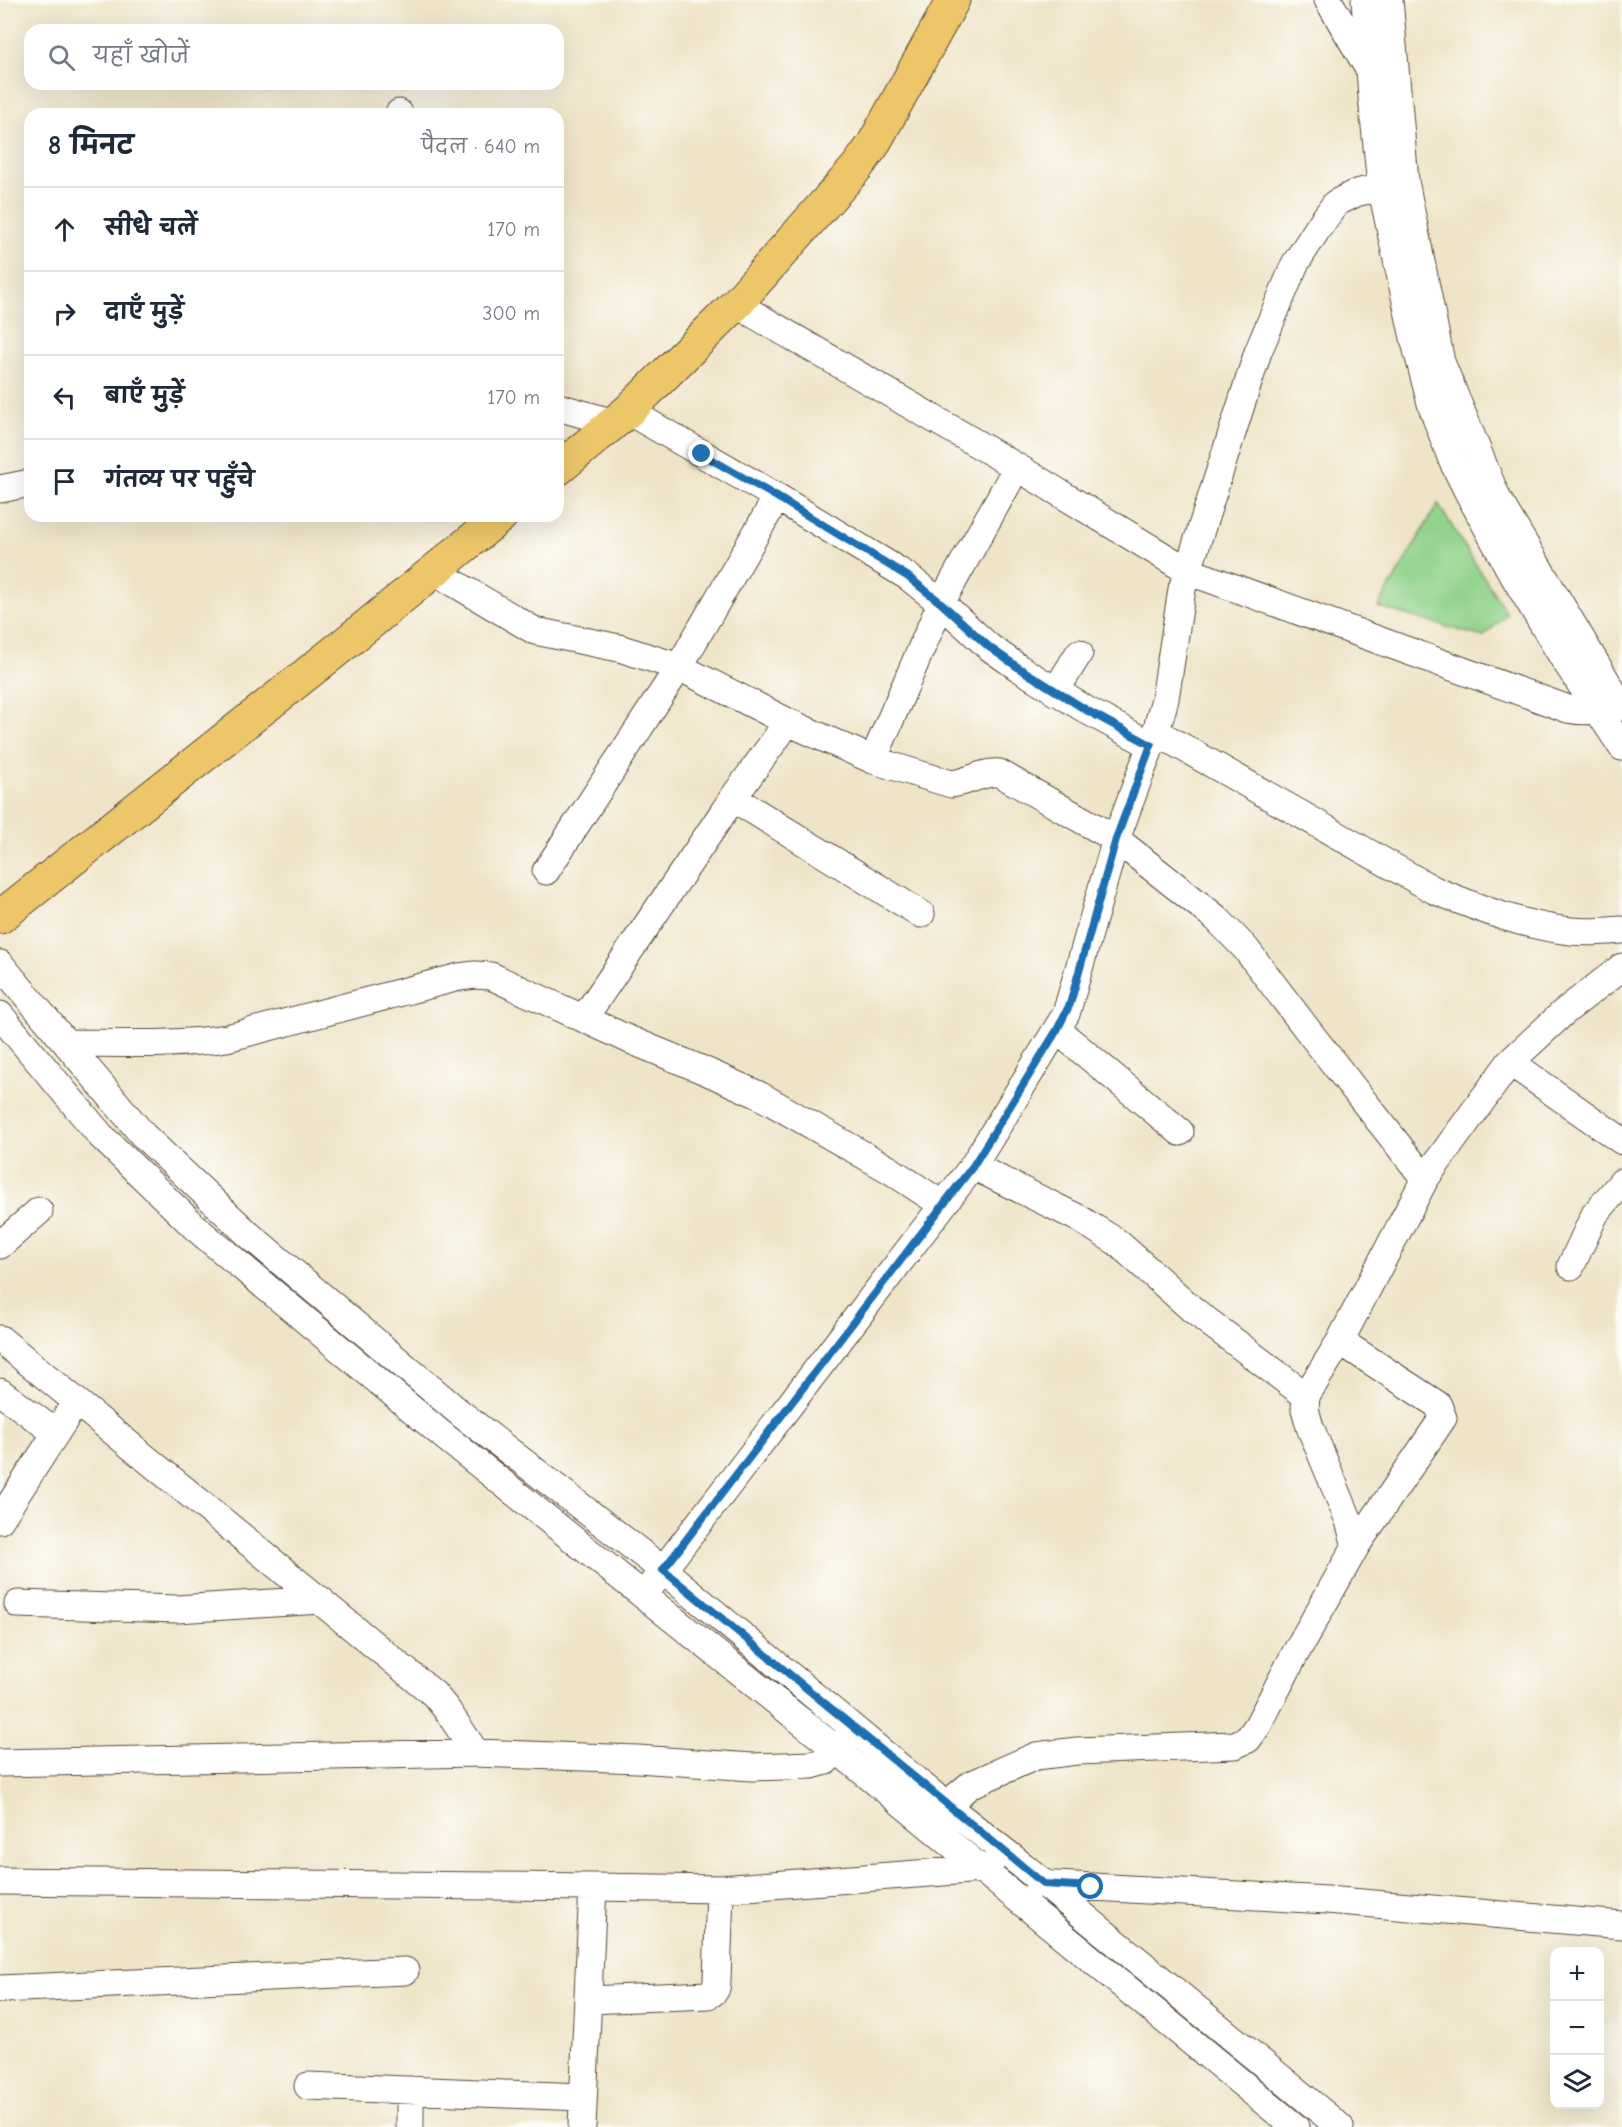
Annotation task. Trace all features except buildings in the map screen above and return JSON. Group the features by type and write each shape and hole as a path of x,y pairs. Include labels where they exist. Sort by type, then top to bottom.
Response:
{"main road":[{"path":"564,464 621,417 736,304 858,167 873,146 953,0"},
{"path":"0,917 494,522"}],"street":[{"path":"1328,0 1370,71"},
{"path":"1365,0 1370,71 1393,183 1441,362 1497,498 1612,705 1622,747"},
{"path":"1389,0 1393,183"},
{"path":"643,1596 973,1166 1057,1030 1070,1004 1116,839 1154,739 1165,699 1182,589 1258,352 1295,264 1336,203 1356,193 1393,183"},
{"path":"736,304 1017,467 1188,571 1568,710 1587,712 1612,705"},
{"path":"564,407 621,417 777,497 907,576 941,603 989,647 1055,692 1154,739 1434,890 1468,904 1538,926 1572,931 1622,930"},
{"path":"873,760 941,603 1017,467"},
{"path":"0,489 24,484"},
{"path":"546,872 679,666 777,497"},
{"path":"434,571 480,600 535,630 619,648 679,666 788,722 873,760 951,784 959,784 992,772 999,773 1116,839 1216,918 1246,949 1425,1179"},
{"path":"1055,692 1079,653"},
{"path":"584,1018 733,798 788,722"},
{"path":"733,798 921,914"},
{"path":"0,964 143,1136 248,1234 459,1413 663,1570 1340,2127"},
{"path":"1356,1546 1349,1521 1310,1427 1304,1402 1306,1396 1340,1341 1425,1179 1510,1062 1564,1012 1622,966"},
{"path":"66,1043 159,1043 227,1038 459,977 491,976 759,1095 890,1170 943,1205"},
{"path":"0,1015 101,1136 198,1230 445,1437 837,1750 1294,2127"},
{"path":"1057,1030 1180,1132"},
{"path":"1510,1062 1622,1141"},
{"path":"973,1166 1078,1218 1117,1242 1193,1310 1306,1396"},
{"path":"1570,1266 1595,1214 1622,1182"},
{"path":"0,1245 39,1211"},
{"path":"0,1339 434,1694 476,1753"},
{"path":"946,1805 970,1785 1036,1756 1077,1751 1235,1745 1248,1739 1258,1725 1356,1546 1443,1418 1438,1405 1340,1341"},
{"path":"0,1392 56,1433"},
{"path":"0,1520 76,1402"},
{"path":"18,1604 177,1609 321,1600"},
{"path":"0,1763 476,1753 638,1759 752,1767 812,1766 826,1761 854,1729"},
{"path":"0,1881 720,1889 982,1869 1012,1857"},
{"path":"1004,1887 1044,1884 1327,1900 1622,1925"},
{"path":"582,2127 593,1887"},
{"path":"588,2000 713,1994 717,1980 720,1889"},
{"path":"0,1989 405,1971"},
{"path":"308,2086 582,2097"},
{"path":"410,2090 410,2127"}],"green space":[{"path":"1438,504 1507,614 1483,637 1378,607"}],"route":[{"path":"702,454 907,576 941,603 989,647 1019,668 1055,692 1151,745 1116,839 1070,1004 1057,1030 973,1166 663,1570 1044,1884 1091,1887"}]}
